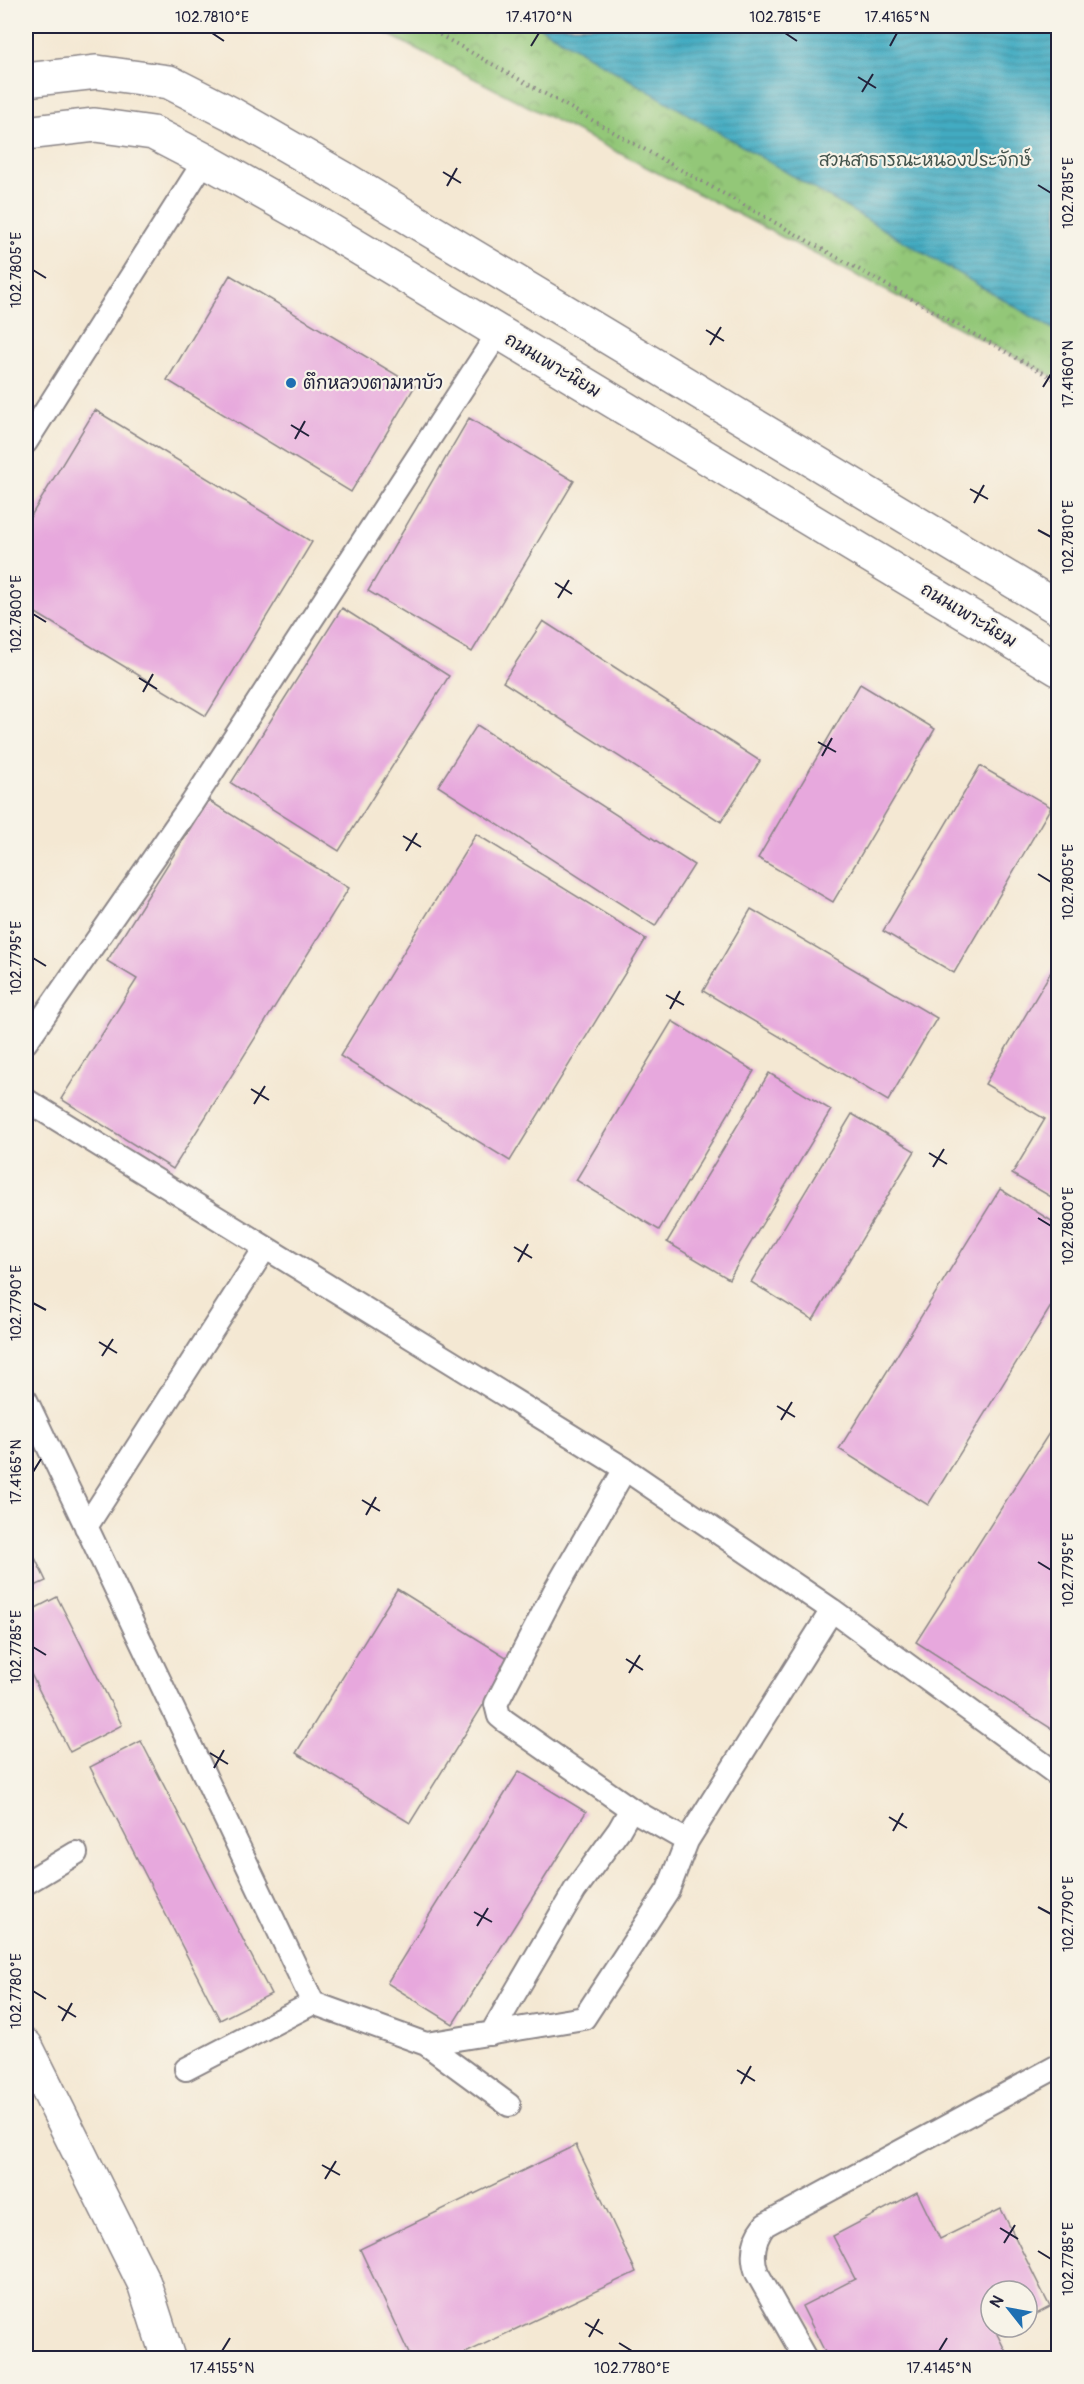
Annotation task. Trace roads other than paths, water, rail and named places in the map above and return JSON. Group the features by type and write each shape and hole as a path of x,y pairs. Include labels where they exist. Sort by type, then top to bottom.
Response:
{"street":[{"path":"26,80 97,72 169,82 230,113 345,179 1059,608"},
{"name":"ถนนเพาะนิยม","path":"26,133 96,125 153,133 319,224 1059,669"},
{"path":"26,2046 144,2283 168,2358"}],"lane":[{"path":"26,441 205,160"},
{"path":"26,1042 192,803 499,332"},
{"path":"26,1100 624,1469 832,1610 1059,1775"},
{"path":"86,1527 265,1248"},
{"path":"26,1400 314,2003 426,2044 509,2105"},
{"path":"624,1469 554,1592 496,1704 500,1716 505,1721 631,1809 687,1841"},
{"path":"426,2044 584,2018 668,1890 687,1841 832,1610"},
{"path":"491,2034 574,1890 619,1830 631,1809"},
{"path":"26,1883 76,1853"},
{"path":"186,2069 314,2003"},
{"path":"805,2358 757,2273 754,2263 756,2240 765,2225 1059,2066"}],"water":[{"name":"สวนสาธารณะหนองประจักษ์","path":"538,26 1058,26 1058,332"}],"place":[{"name":"ตึกหลวงตามหาบัว","path":"291,383"}]}
